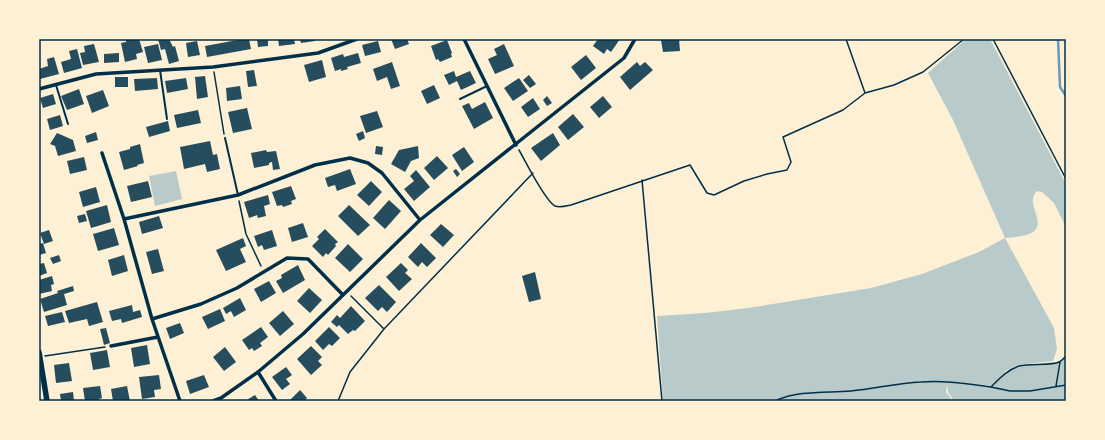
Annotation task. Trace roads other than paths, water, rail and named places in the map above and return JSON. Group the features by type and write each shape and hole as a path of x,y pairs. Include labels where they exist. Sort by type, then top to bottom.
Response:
{"main road":[{"path":"39,355 47,401"}],"street":[{"path":"39,89 96,74 213,67 318,53 357,39"},
{"path":"464,39 516,145"},
{"path":"213,401 221,398 258,372 303,334 420,220 624,58 635,39"},
{"path":"102,153 124,219 152,319 180,401"},
{"path":"124,219 238,195 314,165 350,158 368,163 382,173 420,220"},
{"path":"152,319 201,304 237,288 287,258 308,259 345,293"},
{"path":"111,346 158,338"},
{"path":"258,372 276,401"}],"lane":[{"path":"160,70 167,118"},
{"path":"56,85 68,124"},
{"path":"460,99 487,86"},
{"path":"225,138 238,195"}],"waterway":[{"path":"1058,39 1060,87 1066,96"}]}
